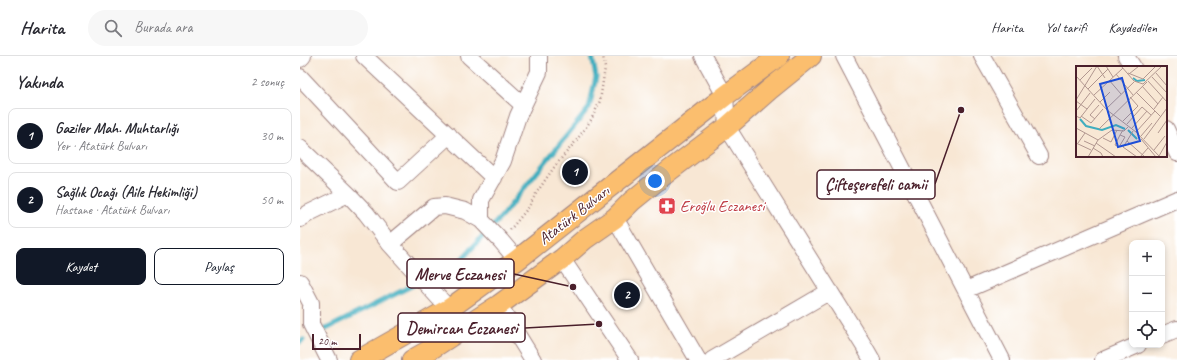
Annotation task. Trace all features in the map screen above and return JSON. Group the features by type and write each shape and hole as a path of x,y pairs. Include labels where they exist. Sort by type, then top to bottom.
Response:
{"main road":[{"name":"Atatürk Bulvarı","path":"358,360 449,309 517,260 725,96 779,56"},
{"name":"Atatürk Bulvarı","path":"424,357 499,305 562,259 584,239 615,218 638,196 727,127 811,56"}],"street":[{"path":"300,59 303,56"},
{"path":"364,56 494,178"},
{"path":"469,56 523,105"},
{"path":"491,230 481,200 503,161 518,116 540,72 539,56"},
{"path":"702,56 725,96 727,127 872,360"},
{"path":"844,56 1002,360"},
{"path":"982,56 1039,156"},
{"path":"1126,56 1131,66"},
{"path":"300,77 398,182 449,135"},
{"path":"1167,131 1177,154"},
{"path":"300,148 366,213 390,244 449,309"},
{"path":"300,219 348,194"},
{"path":"966,290 1177,199"},
{"path":"390,244 434,207 445,206 465,211 491,230 517,260"},
{"path":"615,218 698,360"},
{"path":"562,259 630,360"},
{"path":"300,282 311,303 311,324 329,360"},
{"path":"712,360 830,291"},
{"path":"499,305 533,360"},
{"path":"1165,334 1177,328"},
{"path":"1103,360 1131,348"}],"path":[{"path":"491,230 528,208 544,182 592,120 600,101 605,68 603,56"}],"waterway":[{"path":"326,329 459,262 501,217 589,108 596,77 592,56"}],"place":[{"name":"Çifteşerefeli camii","path":"961,110"},
{"name":"Gaziler Mah. Muhtarlığı","path":"575,172"},
{"name":"Eroğlu Eczanesi","path":"667,206"},
{"name":"Merve Eczanesi","path":"573,287"},
{"name":"Sağlık Ocağı (Aile Hekimliği)","path":"627,295"},
{"name":"Demircan Eczanesi","path":"599,324"}]}
